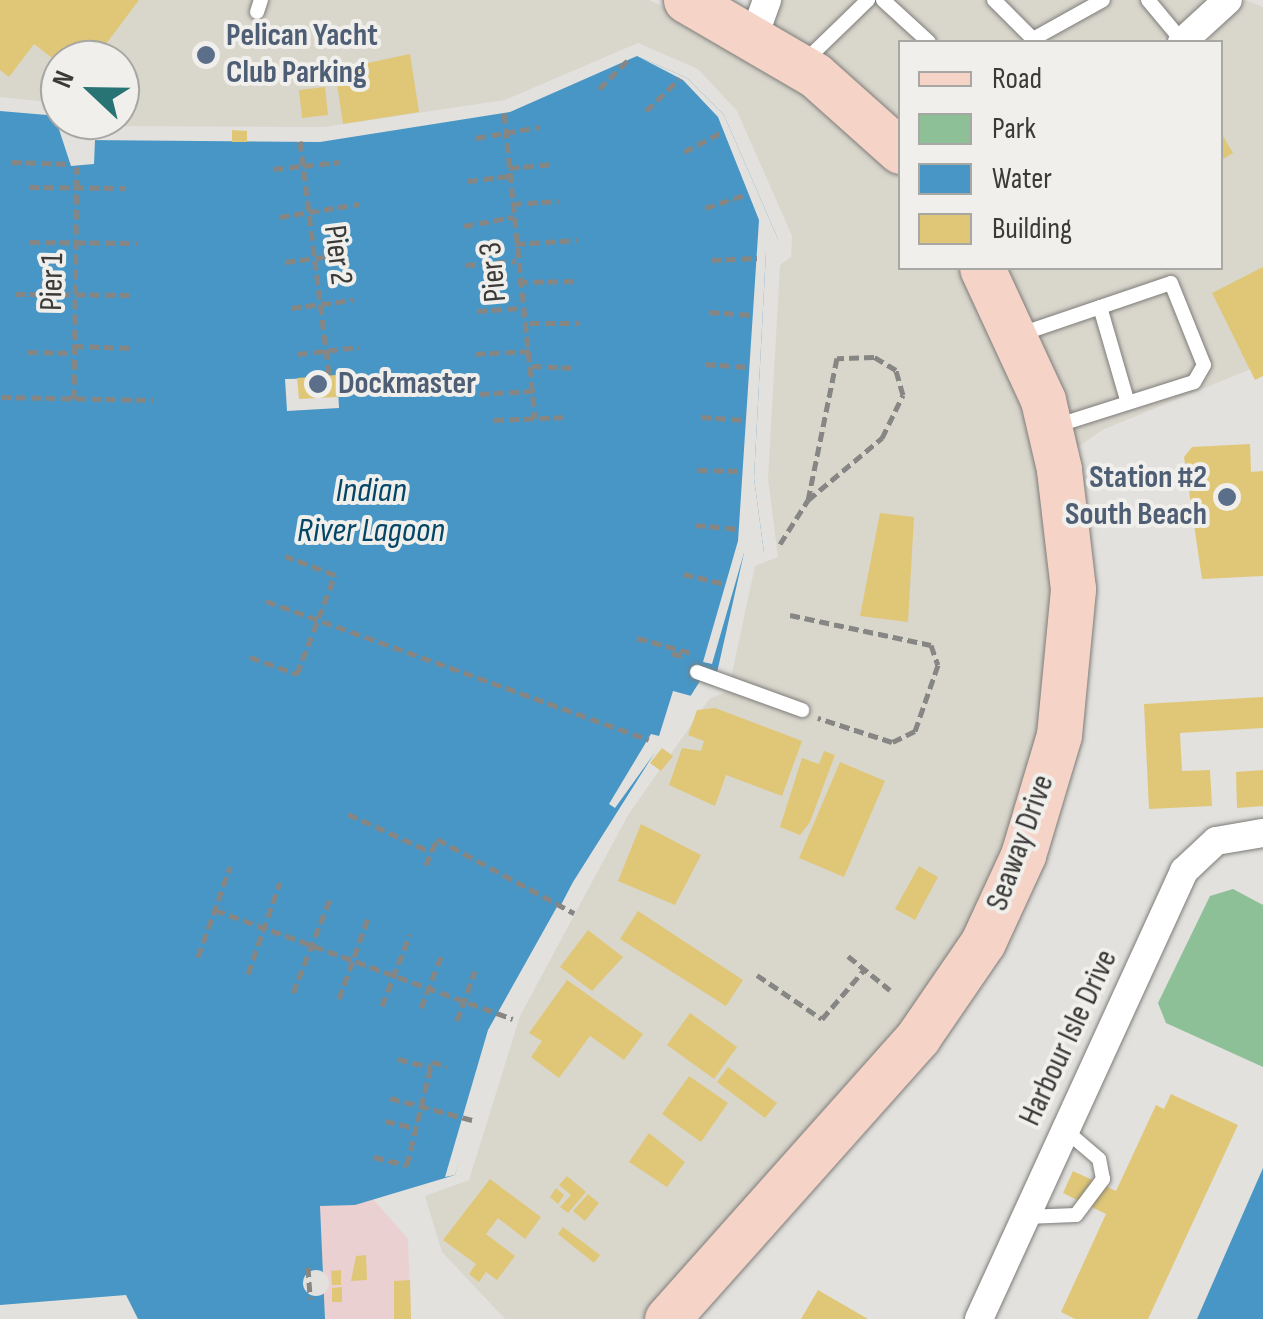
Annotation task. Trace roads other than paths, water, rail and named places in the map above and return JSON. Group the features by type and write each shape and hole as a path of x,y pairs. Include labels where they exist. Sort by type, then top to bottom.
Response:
{"main road":[{"path":"686,0 761,18 800,66 898,149"},
{"name":"Seaway Drive","path":"666,1319 918,1036 983,942 1023,854 1072,665 1069,546 1049,428 1015,336 983,270"}],"street":[{"path":"1185,40 1228,0"},
{"name":"Harbour Isle Drive","path":"978,1319 1184,871 1216,841 1263,832"}],"lane":[{"path":"800,66 868,0"},
{"path":"884,0 927,40"},
{"path":"994,0 1028,40"},
{"path":"1031,40 1103,0"},
{"path":"1148,0 1181,40"},
{"path":"1015,336 1170,282 1204,365 1194,382 1127,400 1049,428"},
{"path":"1100,307 1127,400"},
{"path":"698,672 802,710"},
{"path":"1026,1216 1076,1215 1103,1179 1098,1159 1066,1130"}],"water":[{"name":"Indian River Lagoon","path":"637,56 687,78 724,115 778,239 778,252 766,252 754,478 764,553 744,553 714,686 700,681 573,882 506,1010 455,1175 355,1205 320,1206 325,1319 138,1319 126,1295 0,1305 0,111 40,114 40,140 320,142 510,112"},
{"path":"1263,1168 1263,1319 1197,1319"}],"place":[{"name":"Pelican Yacht Club Parking","path":"206,55"},
{"name":"Dockmaster","path":"318,384"},
{"name":"Station #2 South Beach","path":"1227,497"}]}
